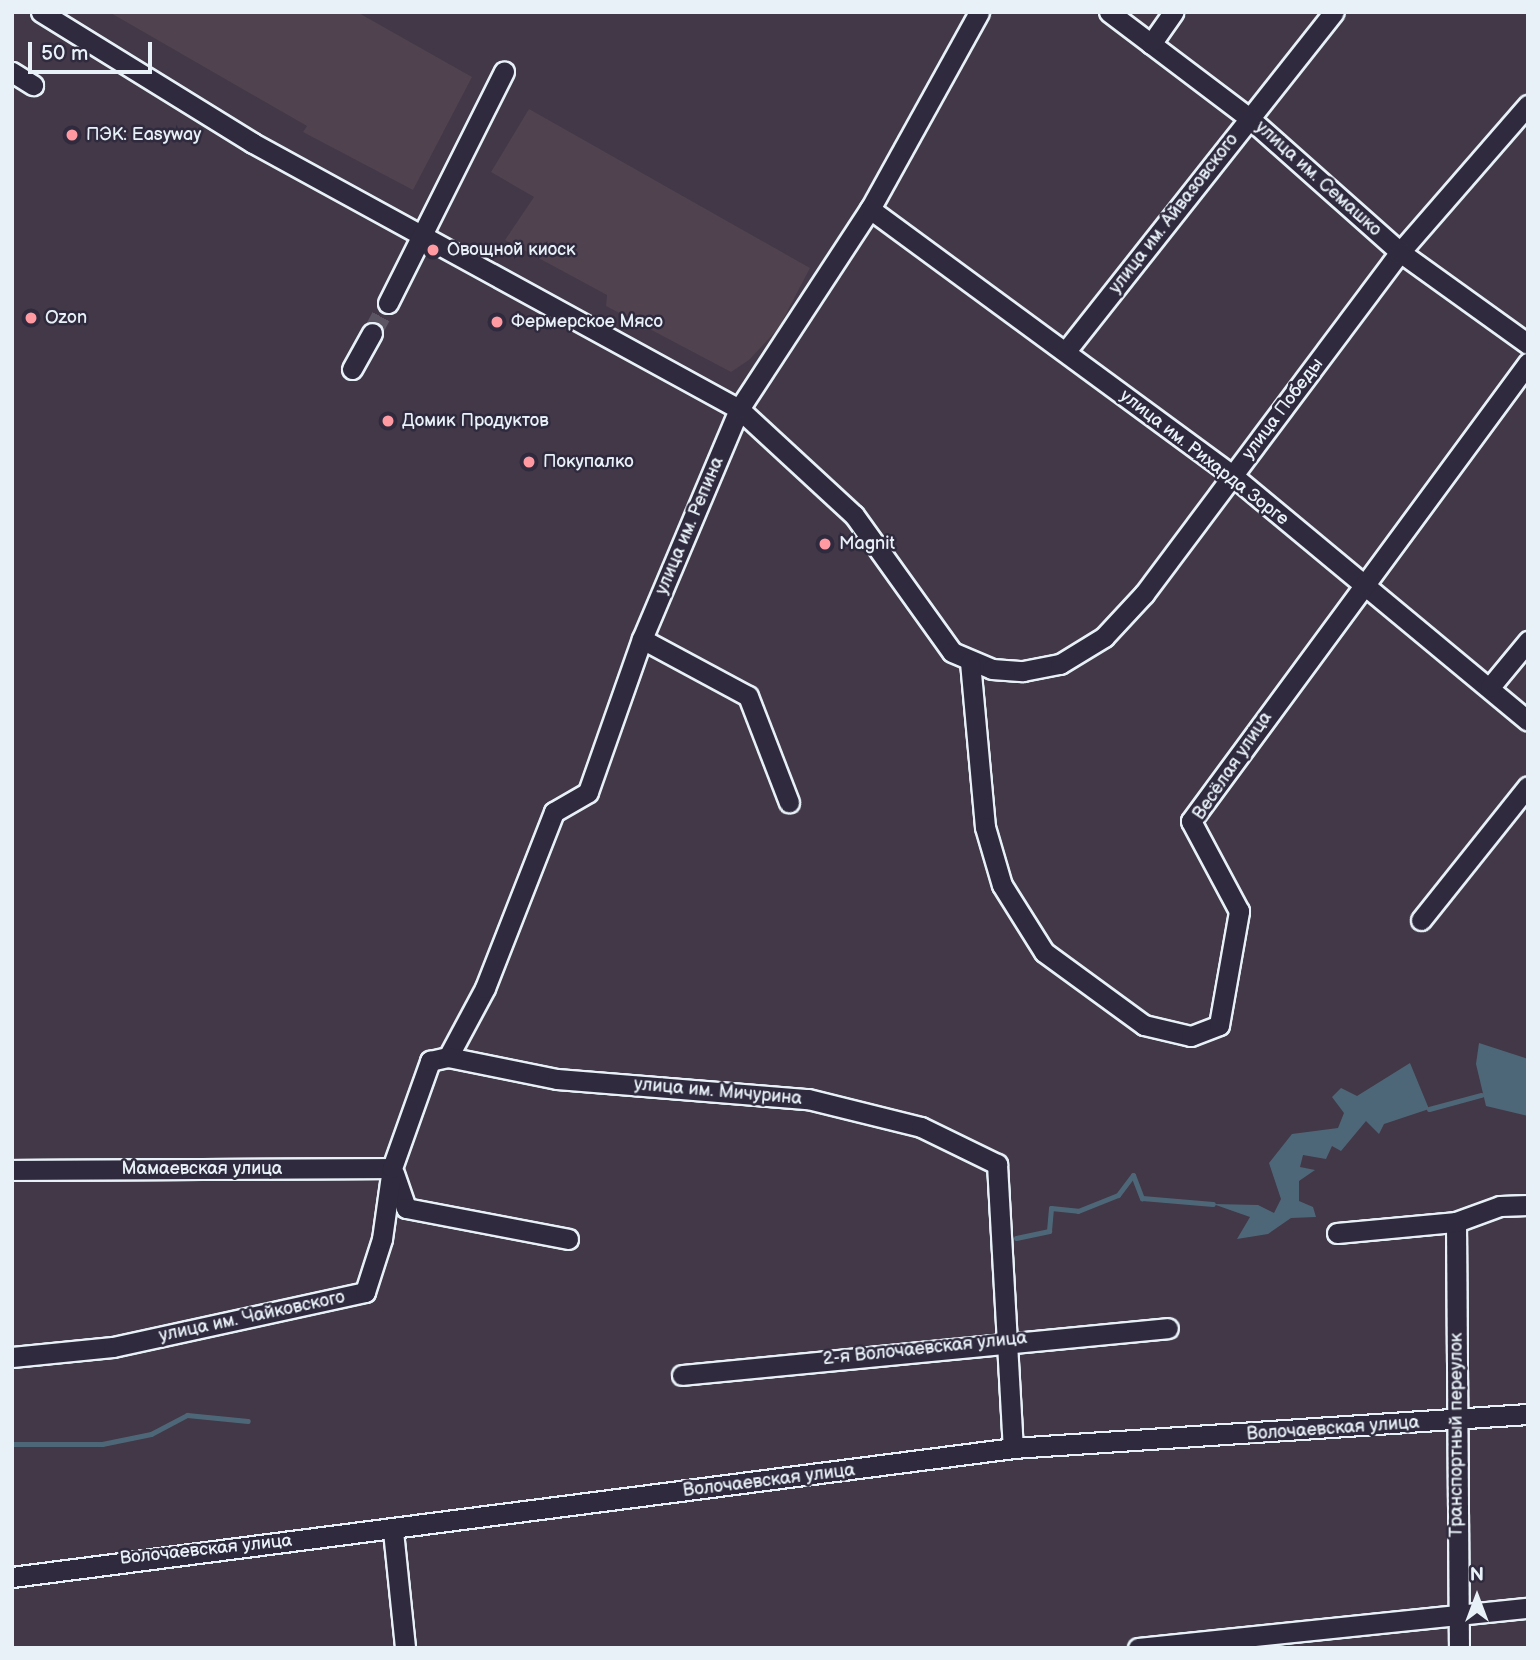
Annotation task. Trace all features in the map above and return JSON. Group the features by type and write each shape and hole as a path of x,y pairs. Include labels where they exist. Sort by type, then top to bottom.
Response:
{"street":[{"path":"41,12 221,125 739,409 854,515 896,567 933,632 970,662"},
{"name":"улица им. Репина","path":"392,1168 439,1059 485,988 554,812 588,792 642,639 739,409 870,209 979,12"},
{"name":"улица им. Семашко","path":"1109,12 1249,118 1400,253 1528,344"},
{"path":"1151,44 1173,12"},
{"name":"улица им. Айвазовского","path":"1066,351 1335,12"},
{"path":"388,303 504,71"},
{"path":"12,72 33,85"},
{"name":"улица Победы","path":"970,662 1023,671 1060,664 1104,637 1233,476 1400,253 1528,105"},
{"name":"улица им. Рихарда Зорге","path":"870,209 1233,476 1528,721"},
{"path":"352,369 372,333"},
{"name":"Весёлая улица","path":"970,662 985,827 1002,886 1044,952 1144,1025 1192,1036 1219,1025 1239,911 1192,821 1361,585 1528,363"},
{"path":"642,639 748,696 789,802"},
{"path":"1490,687 1528,641"},
{"path":"1422,920 1528,786"},
{"name":"улица им. Мичурина","path":"439,1059 557,1079 808,1099 920,1127 997,1164 1003,1340"},
{"path":"392,1168 406,1208 568,1239"},
{"name":"Мамаевская улица","path":"12,1170 392,1168"},
{"name":"улица им. Чайковского","path":"12,1357 113,1347 365,1292 382,1239 392,1168"},
{"path":"1337,1233 1456,1222 1500,1206 1528,1205"},
{"name":"Транспортный переулок","path":"1456,1222 1459,1648"},
{"name":"2-я Волочаевская улица","path":"682,1375 1003,1340 1168,1328"},
{"path":"1003,1340 1013,1447"},
{"name":"Волочаевская улица","path":"12,1577 393,1531 1013,1447 1528,1414"},
{"path":"393,1531 405,1648"},
{"path":"1138,1648 1528,1608"}],"shaded area":[{"path":"109,12 357,12 472,77 413,190 303,132 307,126"},
{"path":"529,109 810,268 778,329 749,360 731,372 606,306 607,295 505,240 534,197 491,172"}],"water":[{"path":"1479,1043 1528,1059 1528,1116 1486,1106 1476,1064"},
{"path":"1410,1063 1429,1109 1384,1124 1379,1134 1366,1121 1341,1151 1332,1146 1326,1159 1303,1155 1300,1167 1315,1170 1299,1181 1299,1201 1313,1207 1316,1217 1291,1218 1268,1234 1237,1239 1250,1217 1213,1204 1258,1205 1274,1213 1281,1199 1269,1163 1292,1134 1338,1128 1344,1113 1332,1097 1341,1088 1357,1096"}],"waterway":[{"path":"1429,1109 1481,1095"},
{"path":"1016,1238 1049,1231 1051,1208 1078,1211 1118,1195 1133,1175 1142,1198 1213,1204"},
{"path":"12,1444 102,1444 151,1434 187,1415 248,1421"}],"tunnel":[{"path":"372,333 388,303"}],"place":[{"name":"ПЭК: Easyway","path":"72,135"},
{"name":"Овощной киоск","path":"433,250"},
{"name":"Ozon","path":"31,318"},
{"name":"Фермерское Мясо","path":"497,322"},
{"name":"Домик Продуктов","path":"388,421"},
{"name":"Покупалко","path":"529,462"},
{"name":"Magnit","path":"825,544"}]}
